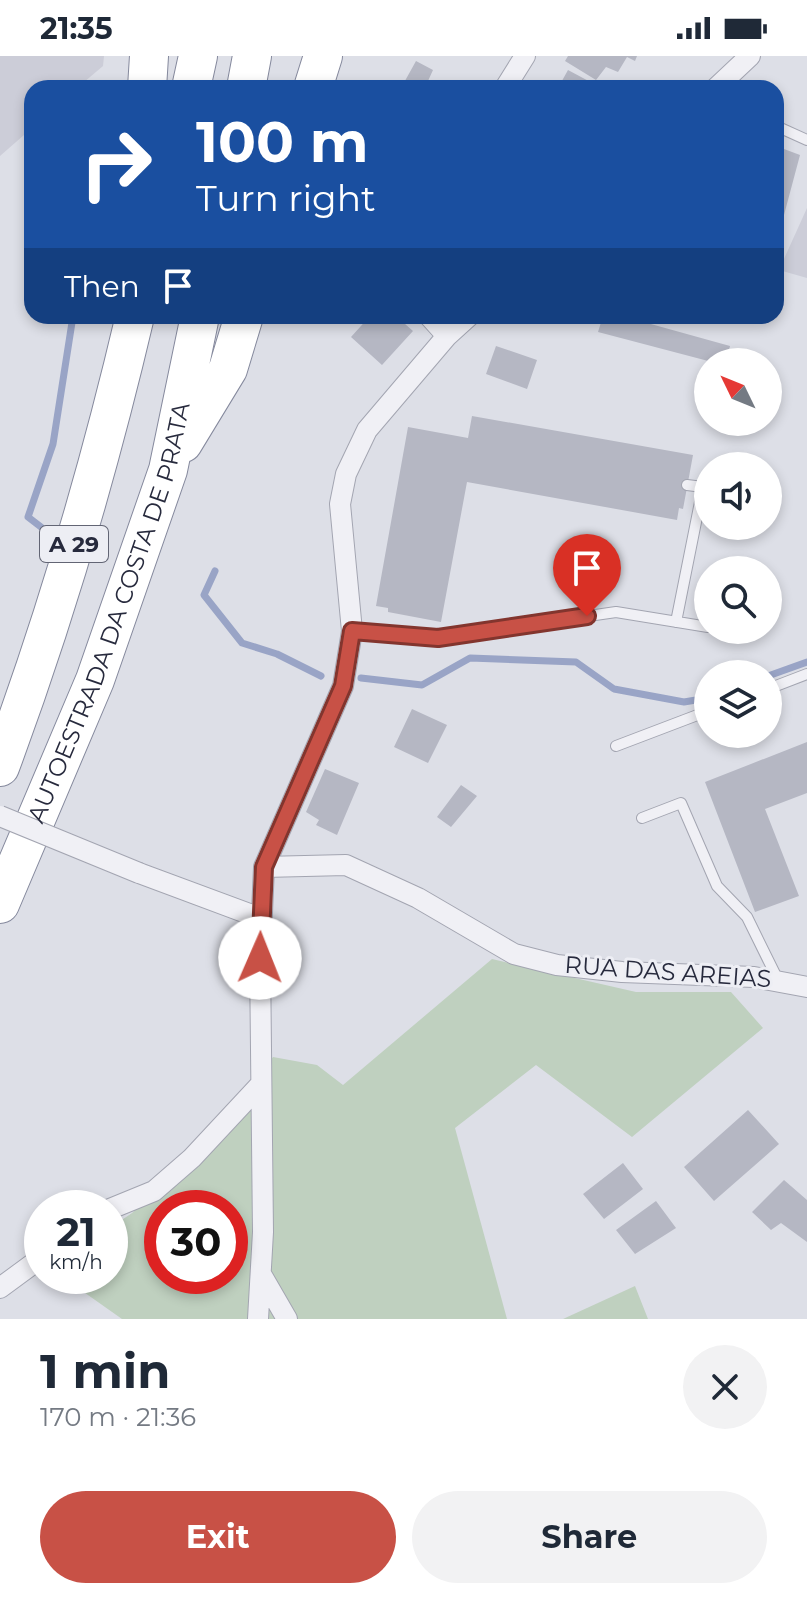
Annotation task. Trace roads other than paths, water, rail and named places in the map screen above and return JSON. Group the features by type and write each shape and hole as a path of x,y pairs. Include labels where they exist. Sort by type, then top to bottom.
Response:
{"highway":[{"path":"148,80 149,56"},
{"path":"193,80 198,56"},
{"path":"248,80 252,56"},
{"path":"316,80 323,56"},
{"name":"AUTOESTRADA DA COSTA DE PRATA","path":"0,767 44,644 108,432 133,324"},
{"name":"AUTOESTRADA DA COSTA DE PRATA","path":"0,904 95,680 168,470 198,324"},
{"path":"168,470 228,369 242,324"}],"street":[{"path":"510,80 525,56"},
{"path":"724,80 750,56"},
{"path":"436,324 447,336"},
{"path":"258,1319 261,1274 260,918 264,867 343,686 352,631 340,504 346,474 367,430 460,324"},
{"path":"0,816 260,918"},
{"name":"RUA DAS AREIAS","path":"264,867 346,865 418,898 514,954 557,965 778,980 807,987"},
{"path":"128,1202 154,1191 192,1158 260,1085"},
{"path":"0,1288 24,1270"},
{"path":"261,1274 287,1319"}],"lane":[{"path":"784,130 807,140"},
{"path":"676,622 703,487 687,485"},
{"path":"352,631 438,638 616,612 694,625"},
{"path":"782,684 807,674"},
{"path":"616,746 694,716"},
{"path":"642,818 681,803 717,886 747,917 778,980"}],"waterway":[{"path":"41,527 28,517 53,444 72,324"},
{"path":"215,571 204,595 242,643 277,654 321,676"},
{"path":"361,678 422,685 470,658 576,662 614,689 684,702 694,700"},
{"path":"782,671 807,662"}]}
